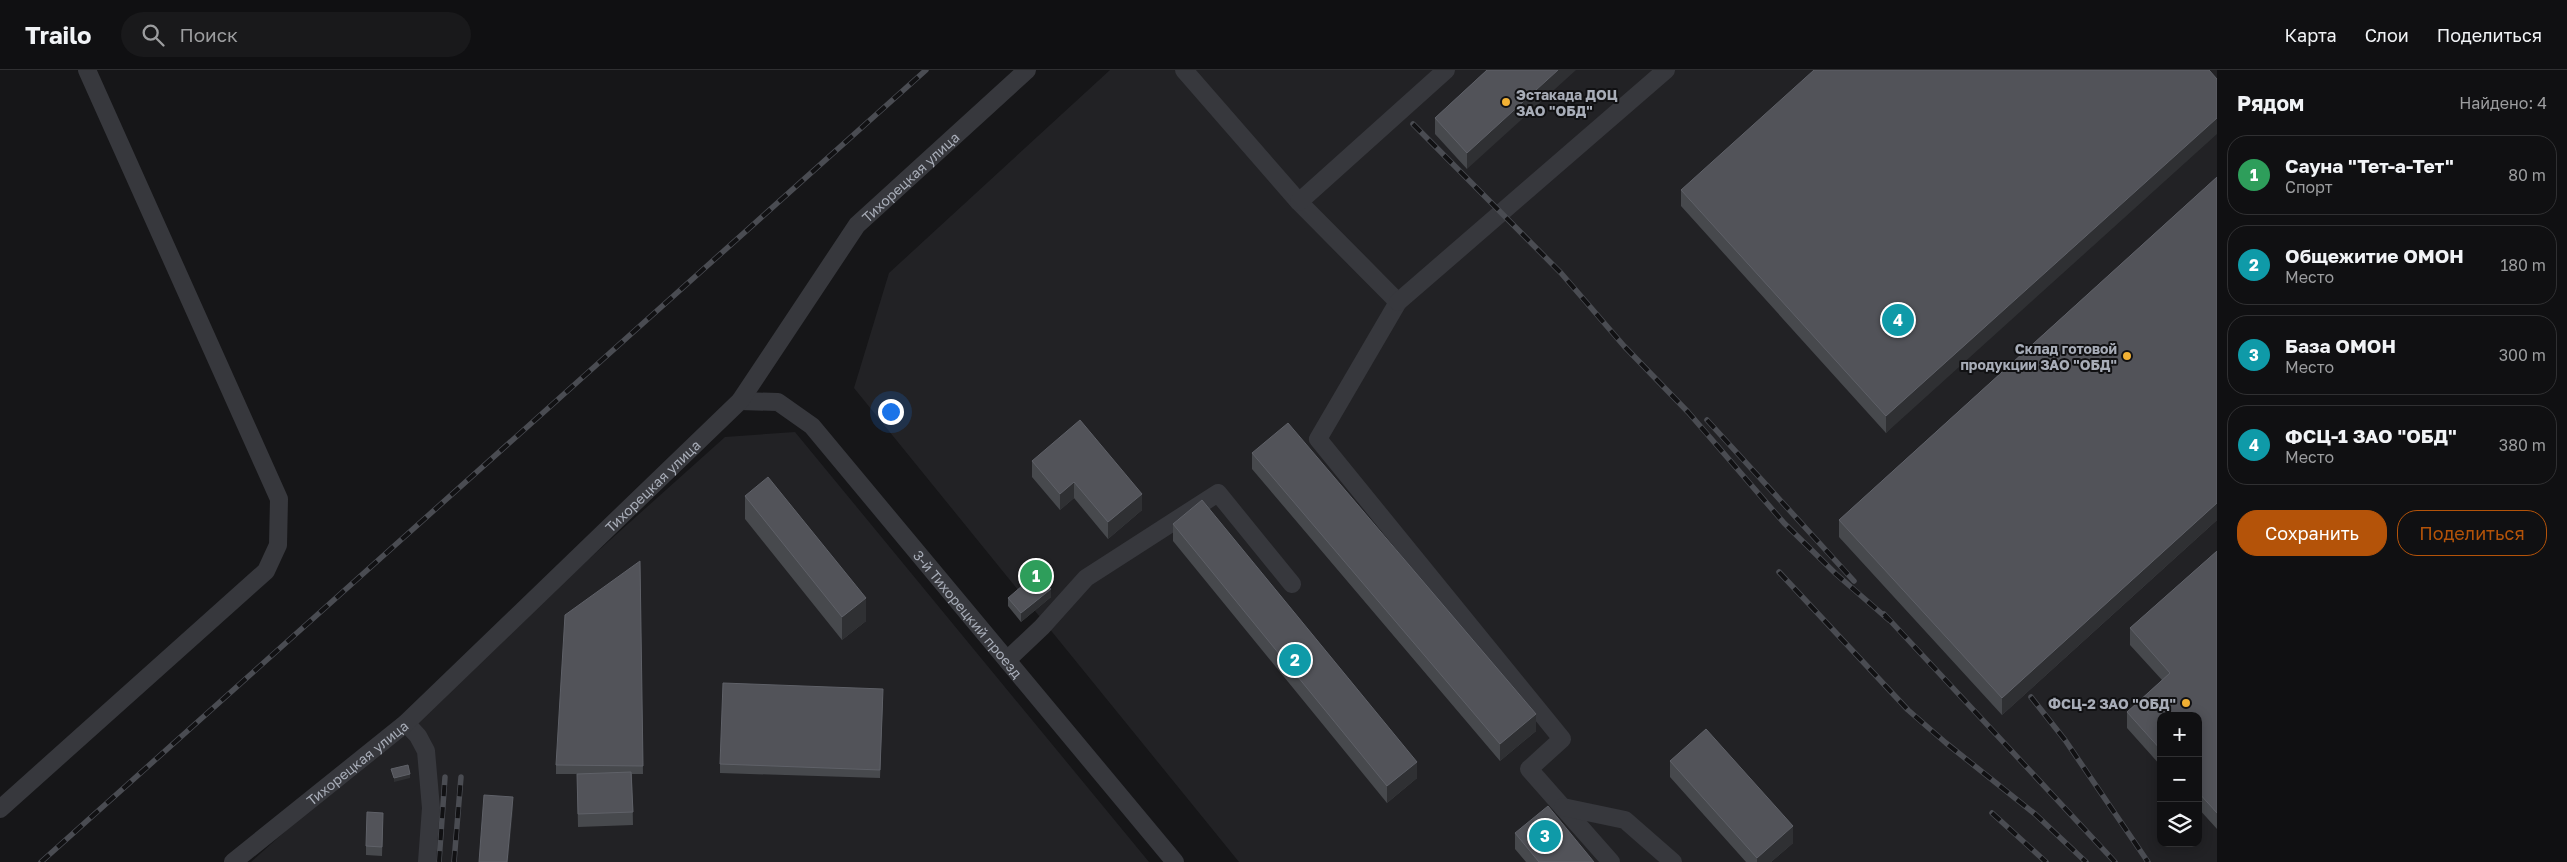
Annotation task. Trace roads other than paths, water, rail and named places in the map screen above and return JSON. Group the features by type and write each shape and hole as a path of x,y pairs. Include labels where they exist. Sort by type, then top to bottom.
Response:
{"street":[{"path":"0,808 266,571 278,545 279,499 87,70"},
{"name":"Тихорецкая улица","path":"233,862 406,722 740,401 857,225 1028,70"},
{"path":"1184,70 1299,202 1398,302"},
{"path":"1299,202 1446,70"},
{"path":"1611,862 1529,769 1562,739 1318,438 1398,302 1666,70"},
{"name":"3-й Тихорецкий проезд","path":"740,401 778,402 812,426 1175,862"},
{"path":"1007,660 1042,627 1086,578 1218,493 1292,584"},
{"path":"406,722 418,736 426,751 431,808 427,862"},
{"path":"1563,807 1625,820 1673,862"}],"railway":[{"path":"41,862 926,70"},
{"path":"1413,124 1561,273 1624,346 1688,412 1784,523 1836,574 1889,620"},
{"path":"1707,420 1854,581"},
{"path":"1779,572 1908,710 2035,814 2086,862"},
{"path":"1884,614 2115,862"},
{"path":"2031,697 2065,740 2148,862"},
{"path":"439,862 445,777"},
{"path":"454,862 461,777"},
{"path":"1992,813 2046,862"}],"place":[{"name":"Эстакада ДОЦ ЗАО \"ОБД\"","path":"1506,102"},
{"name":"ФСЦ-1 ЗАО \"ОБД\"","path":"1898,320"},
{"name":"Склад готовой продукции ЗАО \"ОБД\"","path":"2127,356"},
{"name":"Сауна \"Тет-а-Тет\"","path":"1036,576"},
{"name":"Общежитие ОМОН","path":"1295,660"},
{"name":"ФСЦ-2 ЗАО \"ОБД\"","path":"2186,703"},
{"name":"База ОМОН","path":"1545,836"}]}
